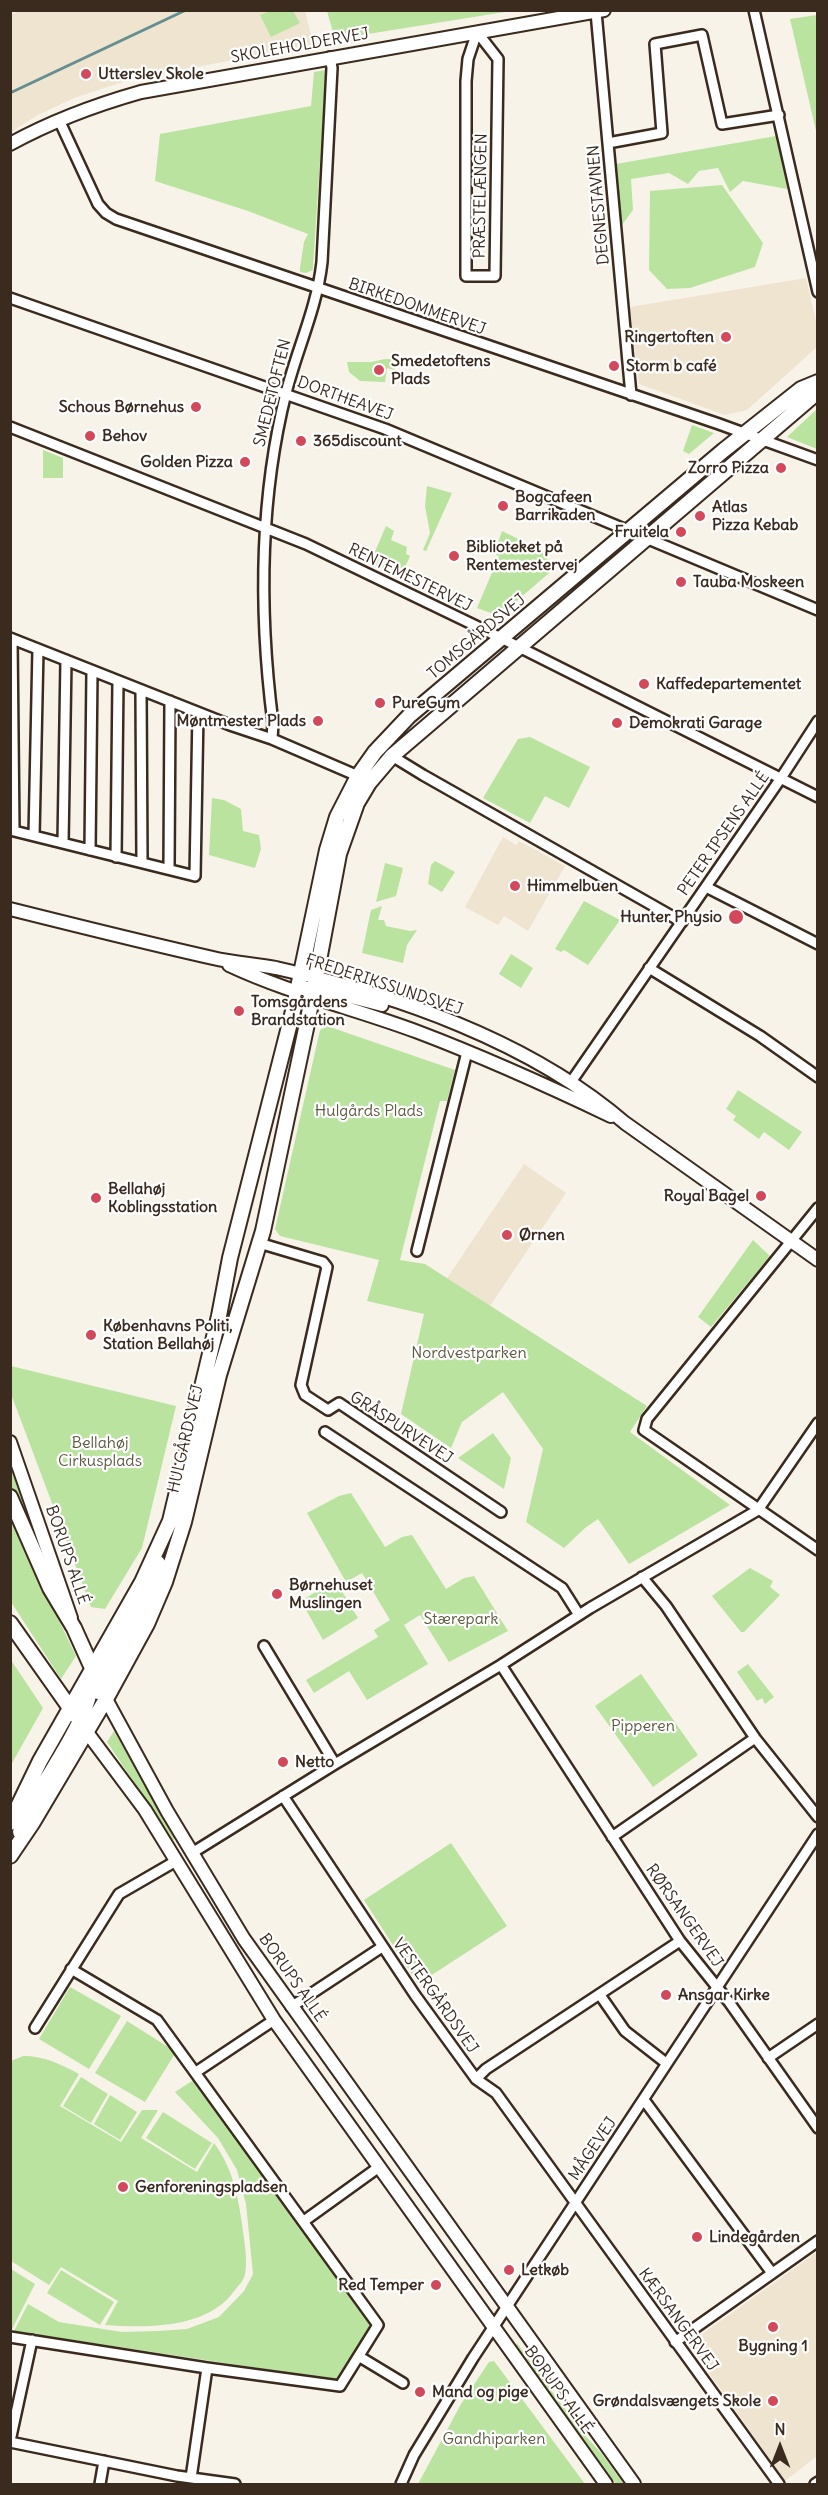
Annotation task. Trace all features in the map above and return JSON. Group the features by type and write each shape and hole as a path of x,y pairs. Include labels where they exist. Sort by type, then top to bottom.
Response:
{"main road":[{"name":"TOMSGÅRDSVEJ","path":"301,974 327,850 338,818 358,776 375,752 409,716 744,434 801,389 818,382"},
{"path":"313,988 339,854 349,823 369,783 392,756 813,396 818,388"},
{"name":"HULGÅRDSVEJ","path":"10,1823 70,1708 139,1588 170,1521 219,1316 230,1258 301,974"},
{"name":"HULGÅRDSVEJ","path":"12,1853 33,1822 82,1726 147,1624 173,1558 219,1375 259,1243 313,988"},
{"path":"10,1497 50,1588 74,1628"},
{"path":"103,1693 156,1576 161,1543"},
{"name":"BORUPS ALLÉ","path":"10,1623 82,1726"},
{"name":"BORUPS ALLÉ","path":"74,1628 103,1693"},
{"path":"82,1726 90,1693 92,1669"}],"street":[{"path":"754,10 818,292"},
{"name":"SKOLEHOLDERVEJ","path":"10,144 97,104 141,92 600,11"},
{"name":"DEGNESTAVNEN","path":"600,11 608,143 631,394"},
{"name":"PRÆSTELÆNGEN","path":"477,32 498,59 495,276 466,276 466,81 468,59 477,32"},
{"path":"608,143 662,134 655,44 702,35 722,124 778,115"},
{"name":"SMEDETOFTEN","path":"272,739 273,723 268,686 264,612 265,527 272,459 286,393 319,289 332,68 330,57"},
{"name":"BIRKEDOMMERVEJ","path":"59,120 98,204 116,219 818,460"},
{"name":"DORTHEAVEJ","path":"10,298 385,429 629,531"},
{"name":"RENTEMESTERVEJ","path":"10,427 265,527 501,638 818,797"},
{"path":"646,538 818,610"},
{"path":"198,712 195,876 14,831 11,639 272,739 358,776"},
{"path":"34,836 38,649"},
{"path":"63,843 66,660"},
{"path":"90,850 92,670"},
{"path":"116,857 118,681"},
{"path":"141,690 142,862"},
{"path":"169,869 170,701"},
{"name":"PETER IPSENS ALLÉ","path":"571,1082 818,721"},
{"path":"392,756 682,922"},
{"path":"706,887 818,944"},
{"name":"FREDERIKSSUNDSVEJ","path":"10,909 216,959 301,974 313,988 467,1052 626,1123"},
{"name":"FREDERIKSSUNDSVEJ","path":"216,959 268,984 296,993 313,988 415,1009 512,1050 571,1082 598,1100 626,1123 818,1260"},
{"path":"649,968 760,1036 818,1077"},
{"path":"417,1251 467,1052"},
{"path":"564,1094 571,1082"},
{"path":"818,1208 647,1419 644,1430 818,1550"},
{"name":"GRÅSPURVEVEJ","path":"259,1243 323,1262 327,1267 301,1386 305,1395 328,1410 339,1403 501,1512"},
{"path":"192,1853 579,1615 758,1510 818,1424"},
{"path":"325,1432 562,1588 579,1615"},
{"name":"BORUPS ALLÉ","path":"10,1442 62,1585 74,1628"},
{"path":"642,1577 671,1613 755,1738 818,1817"},
{"path":"264,1646 335,1764"},
{"name":"RØRSANGERVEJ","path":"501,1665 680,1941 716,1989 729,2002 818,2128"},
{"name":"BORUPS ALLÉ","path":"103,1693 235,1925 291,2007 634,2484"},
{"name":"BORUPS ALLÉ","path":"82,1726 145,1810 274,2020 606,2484"},
{"path":"612,1837 755,1738"},
{"name":"VESTERGÅRDSVEJ","path":"283,1796 382,1947 476,2079 496,2093 576,2202"},
{"name":"MÅGEVEJ","path":"401,2484 414,2455 443,2406 818,1834"},
{"path":"35,2028 119,1894 176,1861"},
{"path":"476,2079 486,2069 680,1941"},
{"path":"291,2007 382,1947"},
{"path":"10,2337 340,2386 378,2325 157,2020 71,1969"},
{"path":"600,1995 625,2031 666,2063"},
{"path":"196,2072 274,2020"},
{"path":"768,2058 818,2024"},
{"path":"644,2100 772,2273"},
{"path":"304,2221 379,2167"},
{"name":"KÆRSANGERVEJ","path":"576,2202 675,2343 779,2484"},
{"path":"675,2343 818,2241"},
{"path":"32,2340 10,2441 191,2478 233,2484"},
{"path":"360,2357 403,2383"},
{"path":"191,2478 207,2368"},
{"path":"100,2484 104,2461"}],"shaded area":[{"name":"Utterslev Skole","path":"19,11 305,11 314,45 132,79 74,98 38,115 11,132 11,15"},
{"name":"Ringertoften","path":"806,278 817,325 817,347 747,410 725,415 639,384 630,307"},
{"name":"Himmelbuen","path":"503,837 516,845 519,841 565,866 528,931 504,916 498,925 465,907"},
{"name":"Ørnen","path":"524,1164 566,1193 490,1306 447,1278"},
{"name":"Grøndalsvængets Skole","path":"817,2252 817,2456 785,2481 690,2346 691,2342"}],"green space":[{"path":"327,10 511,11 343,38 333,32"},
{"path":"270,11 293,11 300,23 271,37 260,15"},
{"path":"818,15 817,135 790,19"},
{"path":"326,70 313,270 306,273 300,272 300,268 304,242 308,234 248,211 155,181 160,134 311,106 314,72"},
{"path":"776,136 787,189 743,181 730,192 718,168 699,171 688,184 669,173 631,179 633,210 622,225 616,164"},
{"path":"722,185 763,243 755,267 690,288 667,289 649,270 650,191"},
{"path":"391,359 397,367 394,370 387,368 385,382 360,381 349,372 347,362 371,362"},
{"path":"817,409 817,449 787,437"},
{"path":"692,425 714,433 689,454 683,451"},
{"path":"43,450 63,458 63,478 43,478"},
{"path":"427,486 452,493 426,551 423,550 430,533 425,506"},
{"path":"386,526 394,531 391,540 407,547 406,554 410,556 401,577 370,563"},
{"path":"502,531 541,550 555,568 499,616 477,608 499,556 494,554"},
{"path":"530,737 590,767 569,808 545,796 530,823 483,798 518,739"},
{"path":"212,798 224,800 241,809 243,831 259,835 261,849 255,868 209,855"},
{"path":"435,861 455,872 442,892 428,884 431,865"},
{"path":"385,863 403,868 396,896 376,902"},
{"path":"584,901 620,920 588,965 564,950 561,952 555,949"},
{"path":"382,906 378,920 384,920 386,926 410,931 417,930 407,945 403,963 362,953 371,910"},
{"path":"511,954 533,968 521,988 499,974"},
{"path":"327,1026 455,1070 447,1101 440,1101 400,1260 425,1264 647,1406 630,1432 730,1505 629,1564 598,1519 564,1548 526,1522 543,1449 503,1392 462,1422 451,1448 401,1414 424,1314 367,1301 379,1260 280,1236 275,1229 320,1030"},
{"path":"738,1090 802,1132 789,1150 764,1132 759,1139 733,1120 736,1116 726,1109"},
{"path":"753,1240 770,1256 711,1327 698,1317"},
{"name":"Bellahøj Cirkusplads","path":"11,1366 176,1406 142,1548 105,1609 91,1607 11,1394"},
{"path":"493,1433 511,1458 504,1489 458,1458"},
{"path":"10,1461 33,1521 21,1542 76,1656 61,1679 11,1602"},
{"name":"Stærepark","path":"351,1493 385,1547 402,1537 412,1535 446,1589 464,1578 474,1576 508,1631 449,1662 420,1615 404,1625 428,1664 367,1700 349,1671 314,1693 306,1680 378,1637 374,1630 390,1620 362,1573 346,1582 307,1513 339,1496"},
{"path":"750,1568 773,1581 770,1587 780,1595 744,1632 741,1632 712,1596"},
{"path":"335,1580 358,1618 323,1640 301,1601"},
{"path":"11,1660 43,1708 11,1765"},
{"path":"748,1664 774,1697 765,1704 762,1698 757,1701 737,1672"},
{"name":"Pipperen","path":"641,1674 698,1755 653,1787 595,1706"},
{"path":"114,1731 175,1839 173,1840 107,1742"},
{"path":"451,1843 507,1926 418,1984 364,1900"},
{"path":"70,1987 121,2016 89,2069 39,2039"},
{"path":"127,2021 176,2052 145,2102 95,2073"},
{"name":"Genforeningspladsen","path":"23,2056 45,2059 79,2074 60,2106 121,2142 142,2110 158,2110 141,2138 197,2172 214,2143 225,2162 236,2192 246,2256 244,2278 223,2303 193,2319 176,2323 157,2326 105,2325 118,2301 61,2267 49,2285 11,2261 11,2061"},
{"path":"81,2077 108,2094 91,2123 63,2106"},
{"path":"195,2079 372,2322 337,2380 14,2331 28,2304 59,2322 122,2332 187,2329 219,2317 244,2291 253,2274 246,2204 237,2170 218,2138 175,2092"},
{"path":"110,2095 137,2112 120,2140 94,2124"},
{"path":"163,2112 212,2143 195,2169 146,2138"},
{"path":"10,2269 35,2284 11,2331"},
{"path":"61,2270 114,2302 100,2325 47,2293"},
{"path":"517,2343 580,2430 624,2484 616,2484 516,2346"},
{"name":"Gandhiparken","path":"494,2361 585,2484 418,2484 461,2404 489,2362"}],"waterway":[{"path":"10,93 186,10"}],"place":[{"name":"Utterslev Skole","path":"86,74"},
{"name":"Ringertoften","path":"726,337"},
{"name":"Storm b café","path":"614,366"},
{"name":"Smedetoftens Plads","path":"379,370"},
{"name":"Schous Børnehus","path":"196,407"},
{"name":"Behov","path":"90,436"},
{"name":"365discount","path":"301,441"},
{"name":"Golden Pizza","path":"245,462"},
{"name":"Zorro Pizza","path":"781,468"},
{"name":"Bogcafeen Barrikaden","path":"503,506"},
{"name":"Atlas Pizza Kebab","path":"700,516"},
{"name":"Fruitela","path":"681,532"},
{"name":"Biblioteket på Rentemestervej","path":"454,556"},
{"name":"Tauba Moskeen","path":"681,582"},
{"name":"Kaffedepartementet","path":"644,684"},
{"name":"PureGym","path":"380,703"},
{"name":"Møntmester Plads","path":"318,721"},
{"name":"Demokrati Garage","path":"617,723"},
{"name":"Himmelbuen","path":"515,886"},
{"name":"Hunter Physio","path":"736,917"},
{"name":"Tomsgårdens Brandstation","path":"239,1011"},
{"name":"Royal Bagel","path":"761,1196"},
{"name":"Bellahøj Koblingsstation","path":"96,1198"},
{"name":"Ørnen","path":"507,1235"},
{"name":"Københavns Politi, Station Bellahøj","path":"91,1335"},
{"name":"Børnehuset Muslingen","path":"277,1594"},
{"name":"Netto","path":"283,1762"},
{"name":"Ansgar Kirke","path":"666,1995"},
{"name":"Genforeningspladsen","path":"123,2187"},
{"name":"Lindegården","path":"697,2237"},
{"name":"Letkøb","path":"509,2270"},
{"name":"Red Temper","path":"436,2285"},
{"name":"Bygning 1","path":"773,2327"},
{"name":"Mand og pige","path":"420,2392"},
{"name":"Grøndalsvængets Skole","path":"773,2401"}],"park label":[{"name":"Hulgårds Plads","path":"369,1111"},
{"name":"Nordvestparken","path":"469,1353"}]}
